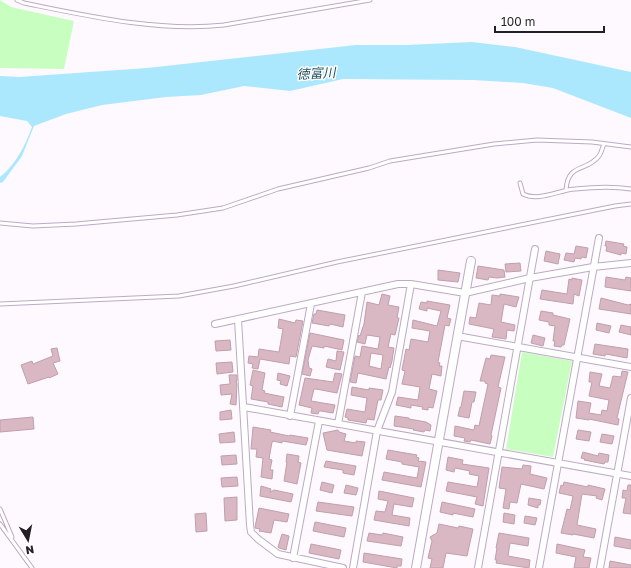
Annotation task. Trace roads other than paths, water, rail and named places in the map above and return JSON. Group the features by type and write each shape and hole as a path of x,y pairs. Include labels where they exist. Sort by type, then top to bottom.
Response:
{"street":[{"path":"539,568 599,238"},
{"path":"478,568 535,249"},
{"path":"416,568 471,261"},
{"path":"216,324 398,284 411,284 465,293 530,278 593,267 631,263"},
{"path":"353,568 377,431 392,392 411,284"},
{"path":"338,424 362,292"},
{"path":"290,416 311,304"},
{"path":"238,319 251,532 278,554 343,568"},
{"path":"457,336 631,367"},
{"path":"600,568 631,398"},
{"path":"244,407 631,476"},
{"path":"293,558 319,421"}],"lane":[{"path":"17,0 24,3 104,19 201,28 370,0"},
{"path":"0,223 33,226 76,224 177,215 223,208 278,189 369,168 390,161 494,144 537,140 592,142 631,148"},
{"path":"566,190 566,181 569,175 594,161 601,153 604,144"},
{"path":"520,182 523,194 528,197 536,197 574,188 631,188"},
{"path":"0,304 179,296 234,286 344,260 631,204"},
{"path":"0,509 14,542"},
{"path":"0,524 32,568"}],"water":[{"name":"徳富川","path":"472,42 515,47 631,72 631,118 553,88 523,83 473,80 343,79 290,91 244,86 201,95 166,97 102,105 66,114 34,126 22,156 3,182 0,183 0,177 11,166 19,154 32,127 27,121 0,116 0,76 19,77 147,68 356,45 406,45"}]}
